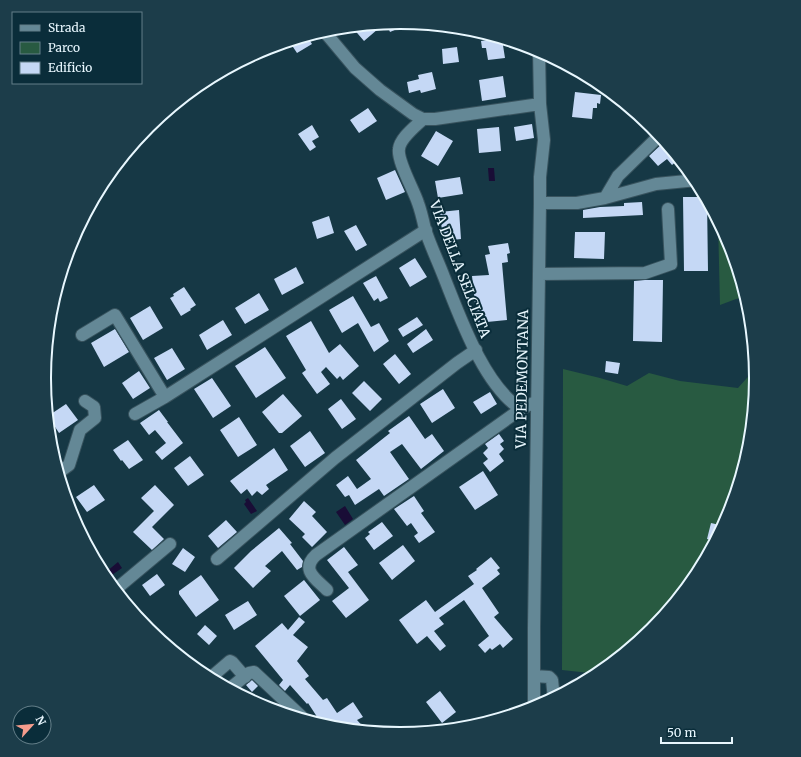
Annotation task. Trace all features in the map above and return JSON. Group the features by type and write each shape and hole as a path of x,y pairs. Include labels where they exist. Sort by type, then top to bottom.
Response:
{"street":[{"path":"329,37 356,68 372,83 409,112 423,119 435,119 540,104"},
{"name":"VIA PEDEMONTANA","path":"534,701 540,177 544,140 540,104 540,59"},
{"name":"VIA DELLA SELCIATA","path":"423,119 402,141 398,151 400,160 419,204 426,230 458,311 476,350 490,376 503,394 510,401 521,408"},
{"path":"606,198 618,176 655,139"},
{"path":"540,203 577,203 606,198 656,184 689,181"},
{"path":"539,274 645,272 671,264 668,209"},
{"path":"135,414 165,397 426,230"},
{"path":"82,334 115,315 165,397"},
{"path":"217,559 335,458 476,350"},
{"path":"63,469 69,465 80,430 95,418 94,407 85,401"},
{"path":"327,590 310,572 309,565 314,557 521,408 537,401"},
{"path":"120,586 170,544"},
{"path":"215,674 230,661 245,677"},
{"path":"234,685 254,672 298,712"},
{"path":"534,676 549,678 552,680 553,693"}],"green space":[{"path":"718,234 731,266 740,298 720,305"},
{"path":"563,369 627,386 649,373 680,381 738,388 750,375 747,424 738,469 714,533 691,573 678,591 648,626 613,656 589,673 562,670"}],"shaded area":[{"path":"488,168 494,168 495,181 489,181"},
{"path":"248,498 257,511 251,514 244,504 246,502 245,500"},
{"path":"345,506 353,519 345,525 336,512"},
{"path":"118,562 122,568 112,575 108,570"}],"building":[{"path":"377,30 364,41 356,32"},
{"path":"487,40 503,45 505,58 488,60 486,48 482,48 481,41"},
{"path":"310,41 312,44 297,53 293,47"},
{"path":"457,47 459,62 443,64 442,49"},
{"path":"432,72 436,89 421,93 420,90 409,93 407,82 419,79 418,75"},
{"path":"503,76 506,97 482,101 479,80"},
{"path":"575,92 601,95 600,104 597,103 597,108 593,108 592,119 572,117"},
{"path":"368,108 377,121 359,133 350,120"},
{"path":"532,124 534,138 516,141 514,127"},
{"path":"312,125 319,137 312,141 316,147 310,151 298,134"},
{"path":"499,127 501,151 479,153 477,129"},
{"path":"436,131 453,141 438,166 421,156"},
{"path":"661,145 675,162 672,165 667,159 658,166 649,156"},
{"path":"395,170 405,192 386,200 377,178"},
{"path":"460,177 463,194 438,198 435,181"},
{"path":"683,197 699,197 707,212 708,271 684,271"},
{"path":"642,202 643,215 583,218 583,210 600,207 624,206 624,203"},
{"path":"459,210 461,239 443,241 440,212"},
{"path":"329,216 334,233 317,239 312,222"},
{"path":"356,225 367,245 356,251 344,231"},
{"path":"575,232 605,232 604,259 574,258"},
{"path":"508,243 510,253 507,254 508,262 502,263 507,320 477,323 472,276 489,275 485,255 490,254 488,246"},
{"path":"415,258 427,277 410,287 399,268"},
{"path":"296,267 304,283 282,295 274,279"},
{"path":"376,276 388,298 380,302 378,298 374,301 363,283"},
{"path":"663,280 662,342 633,341 634,281"},
{"path":"184,287 196,305 181,316 170,298 174,296 173,294"},
{"path":"259,293 269,310 245,324 235,308"},
{"path":"353,296 371,327 379,323 389,341 374,352 358,323 342,333 329,310"},
{"path":"150,306 163,328 143,340 130,318"},
{"path":"417,317 423,325 403,337 398,329"},
{"path":"223,320 232,335 207,350 199,335"},
{"path":"311,321 329,353 340,344 359,366 343,380 340,376 337,379 326,367 321,372 330,384 317,394 302,373 306,370 286,336"},
{"path":"115,329 129,352 104,367 91,343"},
{"path":"426,329 433,340 413,353 407,344"},
{"path":"265,347 286,378 256,398 235,366"},
{"path":"172,348 185,369 167,380 154,358"},
{"path":"395,354 411,374 399,384 383,364"},
{"path":"606,361 620,363 618,374 605,372"},
{"path":"139,371 150,388 133,399 122,383"},
{"path":"212,378 231,406 213,418 194,389"},
{"path":"364,381 382,399 370,411 352,393"},
{"path":"443,389 455,408 432,423 420,404"},
{"path":"490,392 497,404 481,414 473,402"},
{"path":"283,394 302,416 282,433 279,433 262,412"},
{"path":"341,399 356,419 342,429 328,409"},
{"path":"66,404 78,420 59,433 54,426 53,413"},
{"path":"159,410 183,443 162,460 155,452 166,443 155,430 149,435 140,423"},
{"path":"409,416 425,439 432,434 444,451 421,469 402,444 390,452 409,479 384,496 379,489 355,505 349,495 345,497 336,485 348,476 357,489 371,479 356,460 390,433 388,431"},
{"path":"239,417 257,445 238,457 220,430"},
{"path":"310,431 325,453 305,467 290,446"},
{"path":"499,434 504,441 500,444 504,449 499,454 504,461 490,472 483,463 488,459 483,453 488,448 485,444"},
{"path":"128,440 143,460 129,469 113,450"},
{"path":"274,448 288,470 266,485 269,489 262,495 257,491 252,496 247,489 241,494 230,481"},
{"path":"190,456 204,475 188,486 174,468"},
{"path":"483,471 498,495 475,510 459,487"},
{"path":"94,485 105,500 87,512 76,497"},
{"path":"155,485 174,505 152,527 164,539 152,550 133,532 154,511 141,498"},
{"path":"414,496 424,511 421,513 435,532 419,543 414,536 418,533 411,523 407,526 394,509"},
{"path":"304,501 316,512 312,516 327,532 312,547 302,537 305,534 289,519"},
{"path":"226,520 237,532 218,548 208,536"},
{"path":"382,522 393,536 374,550 365,538 370,534 368,532"},
{"path":"711,523 718,525 710,540 707,539"},
{"path":"279,528 292,543 290,544 303,561 302,567 297,570 282,551 265,566 271,571 253,588 234,568 251,551"},
{"path":"403,545 415,561 392,580 379,563"},
{"path":"344,547 358,565 348,572 369,600 346,618 332,601 349,588 327,560"},
{"path":"183,548 195,557 185,572 172,564"},
{"path":"491,557 500,568 497,570 500,574 482,588 499,613 494,617 513,639 503,648 500,644 492,650 490,648 485,653 478,645 489,636 464,600 439,618 444,624 434,631 446,646 440,651 427,636 417,644 399,620 426,600 435,612 474,584 468,576"},
{"path":"157,574 165,585 150,596 142,585"},
{"path":"201,575 219,600 196,617 179,594 179,591"},
{"path":"304,580 320,600 300,616 284,596"},
{"path":"248,601 257,615 234,630 225,615"},
{"path":"299,617 305,622 293,635 308,647 297,661 309,676 305,679 323,700 327,698 337,713 353,702 363,717 357,720 362,726 318,718 308,703 307,704 290,685 285,691 279,685 283,680 255,646 282,623 288,630"},
{"path":"205,625 217,636 209,645 197,634"},
{"path":"252,680 258,686 252,692 246,685"},
{"path":"440,691 456,712 442,723 426,702"}]}
